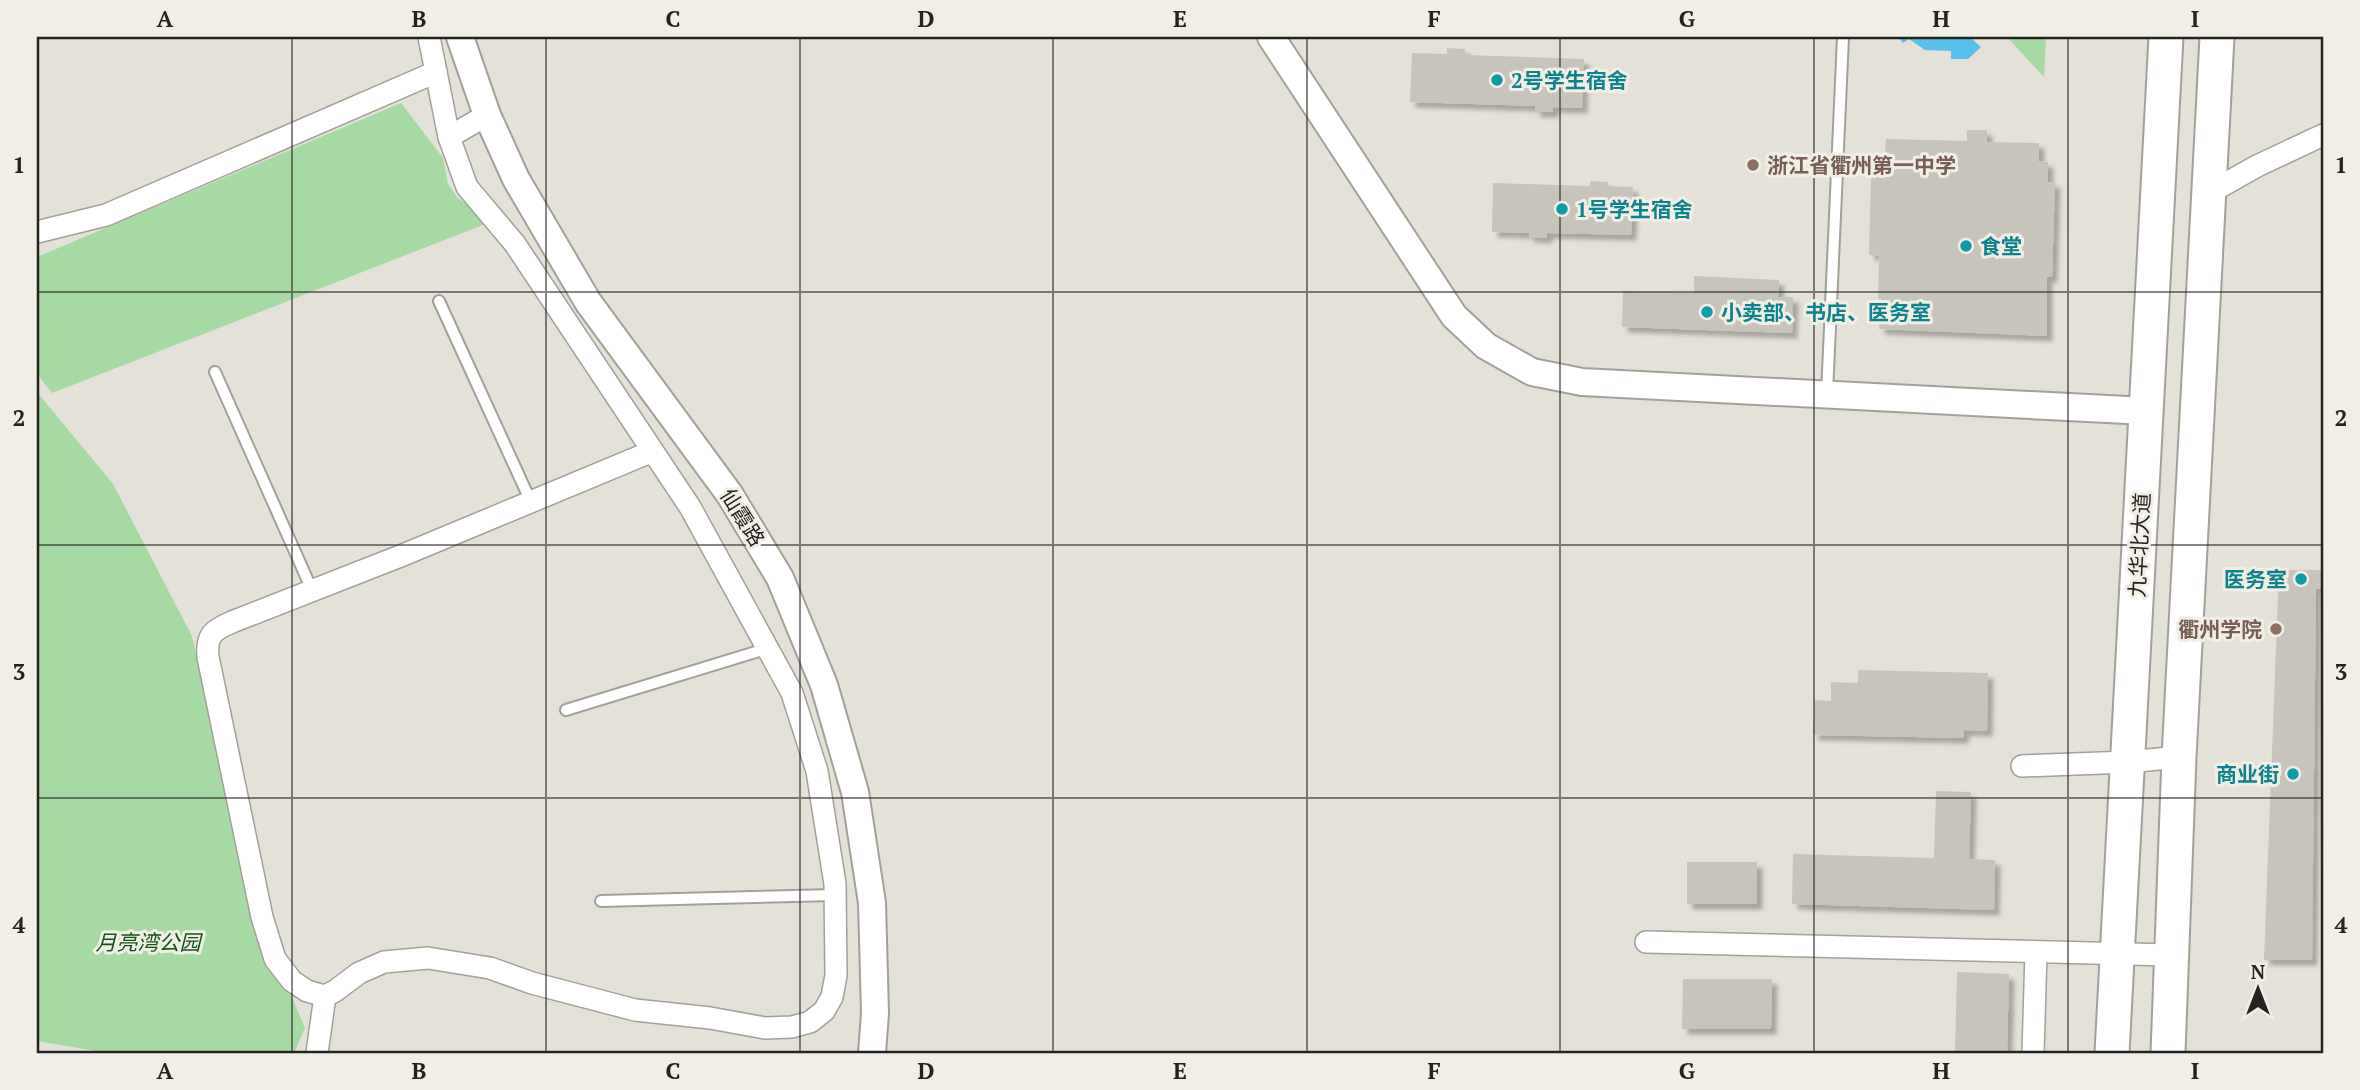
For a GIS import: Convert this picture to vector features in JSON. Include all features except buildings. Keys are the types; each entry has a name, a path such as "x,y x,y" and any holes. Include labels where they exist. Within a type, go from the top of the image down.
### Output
{"main road":[{"name":"九华北大道","path":"2112,1053 2166,37"},
{"path":"2168,1053 2179,757 2217,37"}],"street":[{"path":"429,37 449,137 467,187 515,244 653,451 690,507 792,693 817,771 835,895 835,975 832,997 824,1011 810,1022 792,1027 765,1028 710,1018 635,1010 532,983 490,968 428,958 384,962 359,973 326,996 307,991 292,981 275,959 259,903 207,644 211,635 219,627 653,451"},
{"name":"仙霞路","path":"460,37 487,115 516,179 588,302 730,495 780,578 824,685 855,792 872,903 875,1013 872,1053"},
{"path":"1271,37 1454,316 1486,346 1532,372 1582,382 2146,411"},
{"path":"37,232 106,215 436,72"},
{"path":"449,137 487,115"},
{"path":"2209,193 2257,166 2323,135"},
{"path":"2022,766 2179,757"},
{"path":"1646,942 2171,956"},
{"path":"2033,1053 2036,952"},
{"path":"317,1053 326,996"}],"lane":[{"path":"1828,394 1843,37"},
{"path":"439,301 531,502"},
{"path":"215,372 312,590"},
{"path":"566,710 769,648"},
{"path":"601,901 835,895"}],"green space":[{"path":"2007,37 2046,37 2044,77"},
{"path":"401,103 443,158 448,184 457,197 488,223 52,393 37,374 37,257"},
{"name":"月亮湾公园","path":"37,392 113,484 192,636 266,964 289,990 305,1028 294,1053 108,1053 37,1041"}],"water":[{"path":"1898,37 1970,37 1981,47 1968,59 1951,59 1951,51 1925,50 1909,39 1903,43"}],"place":[{"name":"2号学生宿舍","path":"1497,80"},
{"name":"浙江省衢州第一中学","path":"1753,165"},
{"name":"1号学生宿舍","path":"1562,209"},
{"name":"食堂","path":"1966,246"},
{"name":"小卖部、书店、医务室","path":"1707,312"},
{"name":"医务室","path":"2301,579"},
{"name":"衢州学院","path":"2276,629"},
{"name":"商业街","path":"2293,774"}]}
